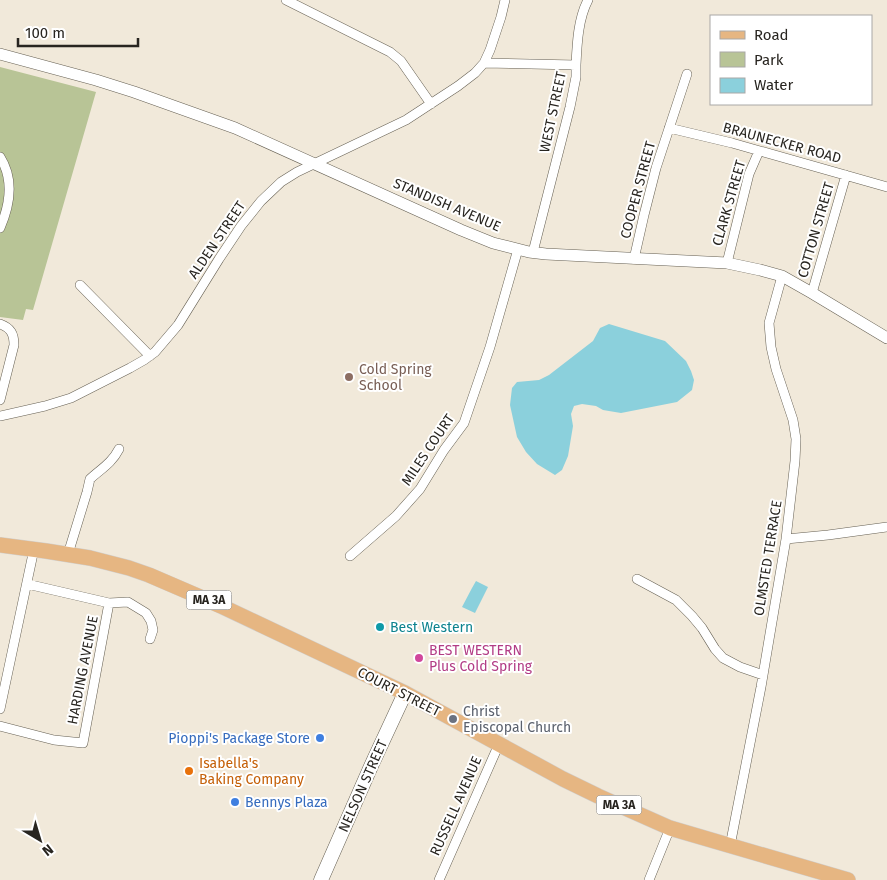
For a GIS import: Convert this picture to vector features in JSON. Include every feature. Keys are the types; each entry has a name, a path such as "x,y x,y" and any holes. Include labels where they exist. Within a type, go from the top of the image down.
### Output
{"main road":[{"name":"COURT STREET","path":"0,545 90,558 129,568 179,587 405,693 571,783 670,828 848,880"},
{"name":"NELSON STREET","path":"321,880 405,693"}],"street":[{"path":"286,0 390,52 401,62 431,104"},
{"name":"ALDEN STREET","path":"0,416 71,398 150,356 178,326 226,248 261,201 281,182 297,172 406,120 475,73 484,62 496,36 505,0"},
{"path":"576,65 578,38 584,8 588,0"},
{"name":"STANDISH AVENUE","path":"0,54 96,80 235,128 469,234 493,243 533,252 727,264 760,270 782,276 887,338"},
{"name":"WEST STREET","path":"484,62 576,65 576,78 570,106 533,252"},
{"name":"COOPER STREET","path":"634,259 649,196 687,74"},
{"name":"BRAUNECKER ROAD","path":"669,128 732,142 887,187"},
{"name":"CLARK STREET","path":"727,264 749,174 758,151"},
{"path":"0,157 4,163 10,187 7,207 0,228"},
{"name":"COTTON STREET","path":"812,293 846,175"},
{"name":"MILES COURT","path":"350,556 396,516 420,489 444,450 464,423 490,347 518,249"},
{"name":"OLMSTED TERRACE","path":"730,846 786,539 794,478 796,439 793,420 776,370 771,347 770,323 782,276"},
{"path":"80,285 150,356"},
{"path":"0,324 10,329 14,337 14,344 0,400"},
{"path":"68,554 90,479 116,456 119,449"},
{"path":"786,539 887,527"},
{"path":"0,710 34,549"},
{"path":"637,579 676,600 702,628 723,658 762,675"},
{"path":"27,584 109,603 128,602 146,613 151,621 153,630 150,639"},
{"name":"HARDING AVENUE","path":"0,726 54,740 83,743 109,603"},
{"name":"RUSSELL AVENUE","path":"439,880 499,744"},
{"path":"649,880 670,828"}],"green space":[{"path":"0,67 96,92 33,310 26,309 23,320 0,317"}],"water":[{"path":"609,324 665,341 686,361 694,380 692,390 677,402 621,413 603,410 596,406 582,404 574,406 571,414 573,426 568,456 562,470 555,475 537,464 526,452 517,437 510,405 512,388 517,382 539,380 549,375 593,341 600,328"},
{"path":"476,581 488,587 475,613 462,607"}],"place":[{"name":"Cold Spring School","path":"349,377"},
{"name":"Best Western","path":"380,627"},
{"name":"BEST WESTERN Plus Cold Spring","path":"419,658"},
{"name":"Christ Episcopal Church","path":"453,719"},
{"name":"Pioppi's Package Store","path":"320,738"},
{"name":"Isabella's Baking Company","path":"189,771"},
{"name":"Bennys Plaza","path":"235,802"}]}
